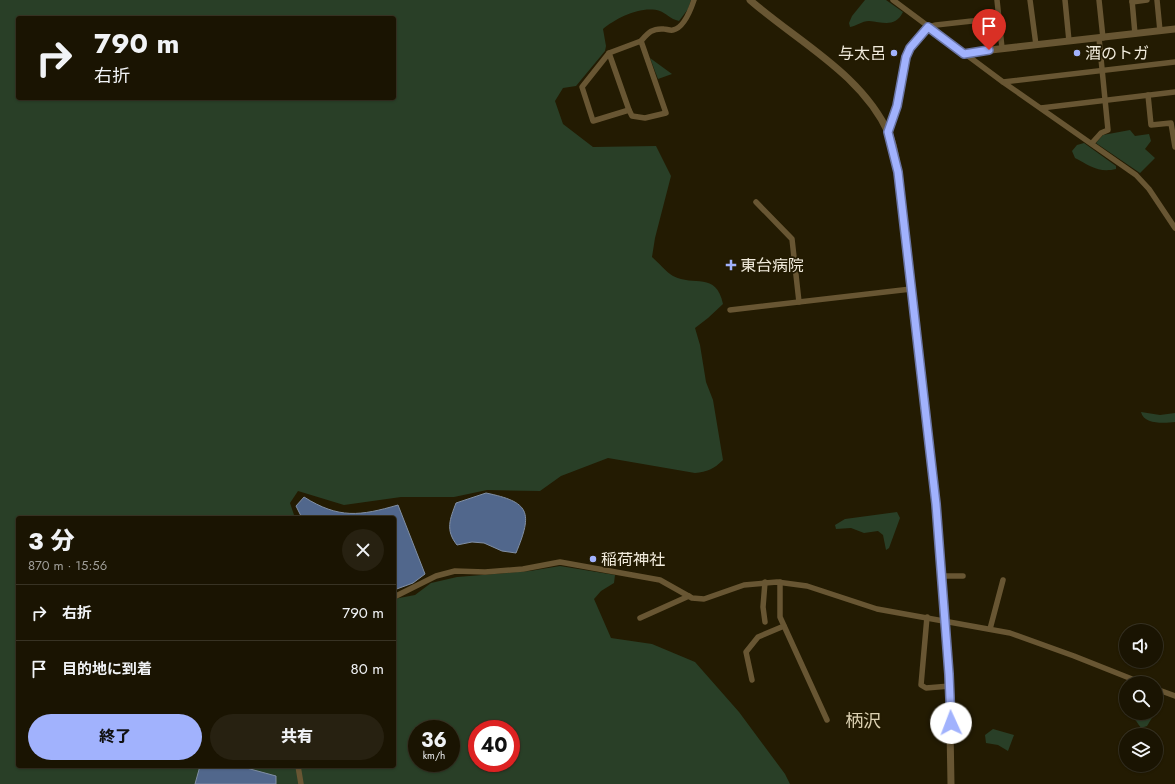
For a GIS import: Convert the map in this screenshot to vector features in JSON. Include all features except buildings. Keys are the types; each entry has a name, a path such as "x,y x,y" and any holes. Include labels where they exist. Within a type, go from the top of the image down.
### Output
{"street":[{"path":"629,110 593,121 582,86 609,53 641,41 650,30 657,28 673,30 678,27 683,23 694,0"},
{"path":"750,0 855,84 871,102 888,132 898,172 935,500 950,686 951,784"},
{"path":"893,0 901,0"},
{"path":"893,0 964,54 1136,175 1149,189 1175,226"},
{"path":"997,0 1002,48"},
{"path":"1030,0 1036,44"},
{"path":"1065,0 1069,41"},
{"path":"1092,143 1101,133 1108,130 1102,70 1099,0"},
{"path":"1135,34 1132,1 1147,0"},
{"path":"1157,0 1160,31"},
{"path":"888,132 897,106 906,57 910,48 928,27 999,18"},
{"path":"964,54 1002,48 1175,29"},
{"path":"609,53 632,116 645,118 666,113 641,41"},
{"path":"1003,82 1175,62"},
{"path":"1041,108 1175,92"},
{"path":"1148,95 1152,125 1173,123 1175,147"},
{"path":"756,202 785,229 792,239 799,302"},
{"path":"730,310 911,289"},
{"path":"396,596 436,576 455,571 485,572 523,569 560,562 660,580 692,598 704,599 744,585 765,582 780,582 807,586 877,609 990,629 1028,639 1124,676"},
{"path":"941,576 963,576"},
{"path":"990,629 1003,580"},
{"path":"765,582 763,607 765,622"},
{"path":"780,582 779,613 826,720"},
{"path":"640,618 689,596"},
{"path":"927,617 921,685 926,688 950,686"},
{"path":"752,680 746,652 758,638 784,626"},
{"path":"1163,692 1175,696"},
{"path":"298,768 301,784"}],"green space":[{"path":"0,0 691,0 688,9 679,21 660,11 645,10 637,11 622,17 608,25 603,29 606,46 605,51 576,86 563,88 555,101 563,124 593,147 656,146 671,176 655,238 652,257 673,276 681,279 703,282 715,287 720,294 723,304 695,328 700,345 706,382 713,400 723,460 710,470 695,473 608,458 561,476 540,491 487,490 454,497 401,497 344,505 298,491 290,503 294,516 16,516 16,768 396,768 396,599 415,595 431,583 457,577 530,571 560,566 615,575 614,583 601,591 594,599 611,638 652,644 695,662 739,712 785,774 790,784 0,784"},
{"path":"865,0 886,0 903,12 900,17 892,22 884,23 866,21 850,27 849,23 852,16"},
{"path":"650,58 672,74 658,79"},
{"path":"1130,130 1135,136 1149,134 1151,141 1145,149 1155,158 1140,173 1096,143 1103,135"},
{"path":"1084,143 1116,166 1116,169 1100,169 1090,166 1075,158 1072,151 1077,145"},
{"path":"1141,412 1160,415 1175,413 1175,422 1161,423 1150,421 1143,416"},
{"path":"897,512 900,518 889,548 886,550 883,535 878,531 864,533 851,528 836,529 835,525 845,519"},
{"path":"1135,720 1151,720 1147,726 1141,728"},
{"path":"993,729 1014,735 1008,751 998,745 986,743 985,735"}],"water":[{"path":"486,493 512,500 524,511 526,518 525,528 516,553 502,551 484,543 472,542 457,545 453,540 450,524 456,503"},
{"path":"304,497 328,509 350,513 361,513 398,505 425,574 413,583 396,589 396,516 301,516 296,506"},
{"path":"199,768 246,768 276,776 276,784 195,784"}],"place":[{"name":"与太呂","path":"894,53"},
{"name":"酒のトガ","path":"1077,53"},
{"name":"東台病院","path":"731,265"},
{"name":"稲荷神社","path":"593,559"}],"district":[{"name":"柄沢","path":"863,721"}],"route":[{"path":"951,723 949,674 935,500 898,172 895,154 888,132 897,106 906,57 910,48 928,27 964,54 989,50"}]}
